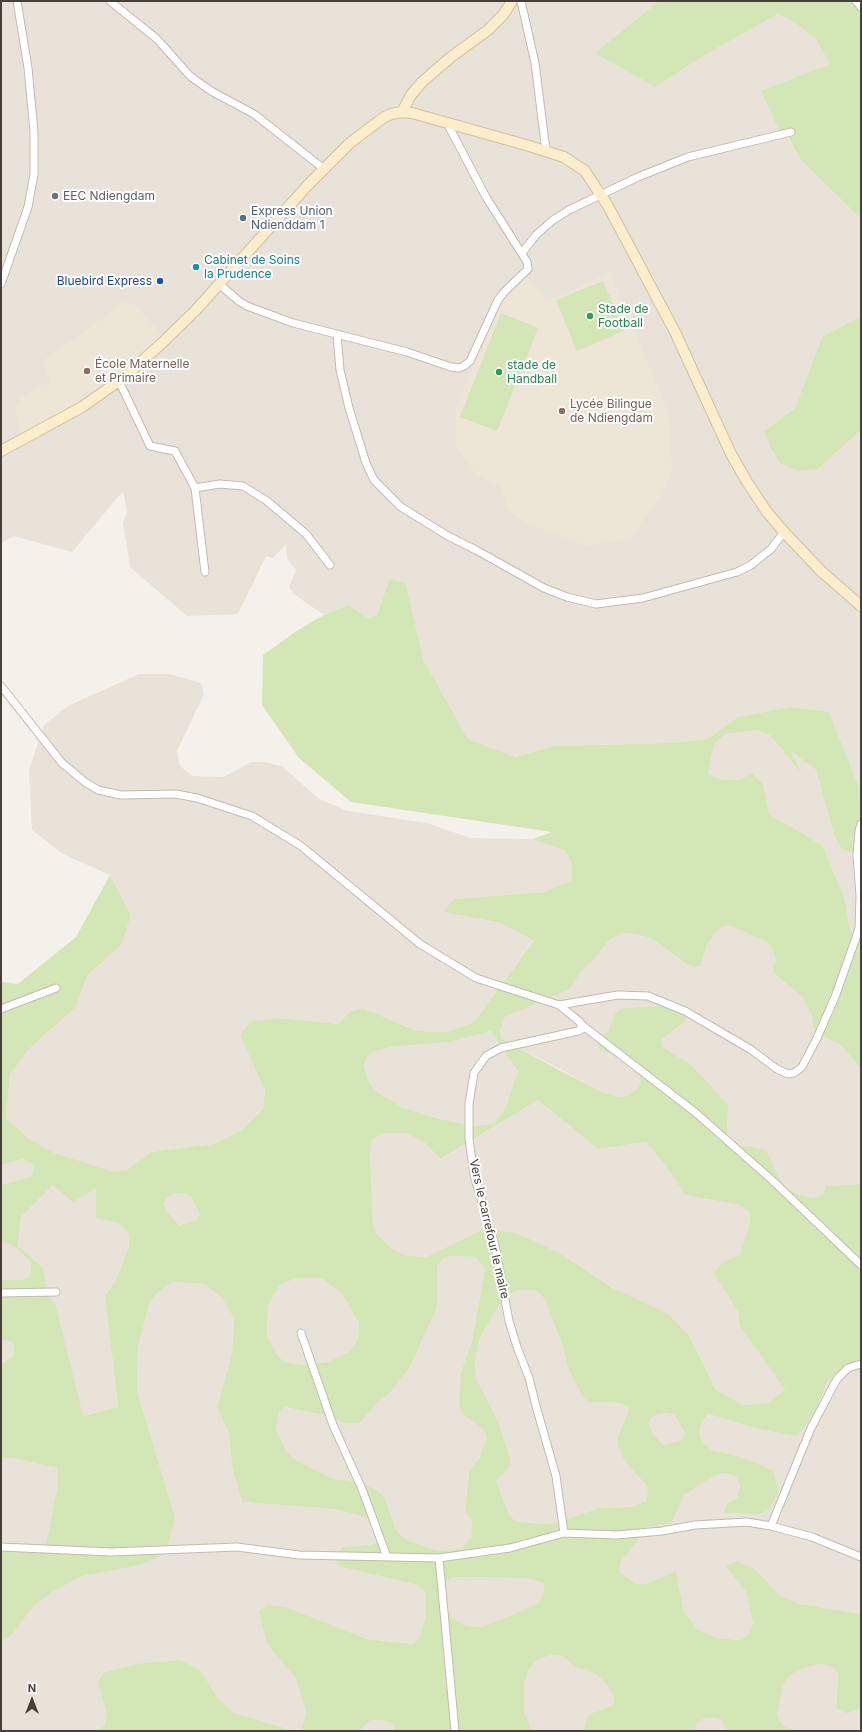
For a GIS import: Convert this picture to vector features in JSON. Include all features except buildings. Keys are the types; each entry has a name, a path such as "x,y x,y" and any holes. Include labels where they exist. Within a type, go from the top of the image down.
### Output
{"street":[{"path":"1,284 28,207 34,174 34,132 30,89 17,1"},
{"path":"110,1 157,39 190,76 211,91 254,114 324,169"},
{"path":"402,112 411,95 422,82 451,57 488,30 503,16 512,1"},
{"path":"521,1 535,63 546,151"},
{"path":"856,1 861,7"},
{"path":"1,451 50,426 82,407 119,381 161,344 219,284 254,243 324,169 369,127 391,114 402,112 421,115 564,156 577,164 591,177 675,332 731,454 758,498 784,532 820,571 861,606"},
{"path":"219,284 240,302 256,310 293,324 407,352 459,368 464,366 470,361 498,300 505,291 528,269 527,262 486,197 447,123"},
{"path":"522,253 536,235 553,220 569,210 638,177 688,157 791,132"},
{"path":"337,336 340,370 349,408 366,463 374,480 401,506 448,536 544,588 567,597 596,604 643,598 737,572 751,565 771,549 784,532"},
{"path":"119,381 150,446 175,451 195,488 205,572"},
{"path":"195,488 220,484 243,486 267,501 306,534 330,566"},
{"path":"1,686 62,763 84,782 98,790 121,795 176,794 197,798 252,816 301,846 420,944 476,978 559,1006 696,1113 773,1181 861,1265"},
{"path":"559,1006 618,995 648,996 685,1011 750,1049 777,1069 788,1074 794,1073 802,1067 817,1038 835,997 859,929 860,896 857,855 861,824"},
{"path":"1,1009 56,988"},
{"name":"Vers le carrefour le maire","path":"564,1533 556,1476 529,1378 513,1334 495,1245 474,1175 469,1138 469,1104 474,1073 486,1056 501,1048 578,1031 582,1029 582,1025"},
{"path":"1,1293 56,1292"},
{"path":"301,1332 333,1425 362,1489 387,1557"},
{"path":"771,1526 811,1428 837,1379 848,1368 861,1364"},
{"path":"1,1547 111,1552 237,1547 299,1555 439,1558 510,1548 564,1533 617,1535 662,1531 695,1525 746,1522 771,1526 812,1537 861,1557"},
{"path":"439,1558 455,1731"}],"shaded area":[{"path":"1,1 659,1 596,53 655,87 710,52 778,14 798,25 815,38 830,64 762,91 799,158 861,219 861,316 822,337 795,408 764,431 818,469 861,430 861,826 859,825 859,787 829,712 791,707 739,717 708,739 671,743 554,746 515,757 468,739 423,659 406,584 390,578 378,616 373,618 368,618 348,605 324,615 295,595 289,587 296,570 287,558 286,544 273,558 266,556 238,614 187,616 130,567 123,523 127,512 123,491 72,552 14,536 1,543"},
{"name":"Lycée Bilingue de Ndiengdam","path":"610,272 669,414 672,470 662,495 630,539 587,546 526,523 508,510 501,487 477,475 456,447 456,408 497,307 528,278 547,300 558,297"},
{"name":"École Maternelle et Primaire","path":"125,302 134,304 163,335 113,383 23,439 19,429 15,407 21,397 50,381 43,360 86,331 118,305"},
{"path":"139,674 169,674 201,683 204,694 177,751 180,766 192,776 224,777 251,762 267,762 283,767 319,799 348,811 427,823 470,838 533,839 549,844 566,851 572,865 572,880 545,892 453,899 445,912 497,922 534,939 474,1022 447,1032 418,1031 363,1008 349,1012 339,1024 280,1018 240,1035 265,1091 263,1107 242,1130 213,1144 151,1152 127,1170 113,1173 55,1153 29,1139 6,1118 10,1075 29,1049 76,1007 87,976 122,944 131,915 110,875 63,854 32,830 29,770 44,725 68,706"},
{"path":"757,730 771,736 801,774 791,750 816,770 833,832 841,848 857,855 861,860 861,943 850,931 845,899 822,845 769,814 763,784 752,773 739,780 723,780 708,774 714,744 725,733"},
{"path":"728,925 766,941 771,947 777,961 774,973 803,998 813,1015 813,1028 819,1034 841,1045 861,1069 861,1184 826,1186 823,1194 813,1198 798,1194 783,1187 726,1143 689,1063 662,1047 661,1040 686,1021 614,1016 608,1031 597,1043 630,1060 641,1071 639,1087 627,1096 620,1097 605,1093 502,1039 500,1032 505,1017 570,989 582,970 594,960 608,941 621,933 636,934 653,939 685,963 700,967 707,945 721,926"},
{"path":"491,1031 518,1070 506,1106 495,1123 476,1126 440,1119 403,1108 375,1091 367,1078 364,1064 367,1057 373,1052 390,1047 450,1042"},
{"path":"538,1100 598,1149 646,1142 666,1166 685,1195 740,1205 749,1212 750,1223 740,1254 720,1264 714,1274 739,1313 739,1325 785,1390 767,1403 743,1405 716,1390 690,1337 558,1252 517,1233 485,1228 426,1257 404,1255 394,1250 377,1234 373,1224 370,1149 373,1139 384,1133 406,1133 425,1143 442,1159"},
{"path":"22,1159 34,1166 30,1177 1,1185 1,1165"},
{"path":"53,1185 96,1187 96,1217 118,1223 129,1235 129,1246 117,1278 105,1296 118,1407 82,1416 56,1306 48,1296 43,1268 18,1246 21,1217"},
{"path":"182,1193 191,1196 200,1214 196,1221 179,1225 164,1206 167,1198 173,1194"},
{"path":"1,1241 16,1247 31,1263 28,1278 20,1280 1,1280"},
{"path":"451,1256 476,1257 485,1269 472,1341 461,1372 463,1414 484,1429 487,1437 479,1459 469,1471 465,1512 472,1522 471,1537 461,1549 439,1551 409,1541 397,1532 384,1496 358,1481 333,1479 297,1461 286,1450 276,1429 279,1412 285,1407 360,1423 377,1403 389,1394 410,1367 437,1307 437,1266 443,1259"},
{"path":"294,1279 323,1279 342,1294 359,1323 358,1339 349,1352 327,1362 303,1365 285,1362 279,1357 267,1337 268,1305 280,1285"},
{"path":"172,1282 206,1284 222,1298 234,1319 232,1353 217,1407 229,1433 232,1467 242,1502 334,1509 365,1517 375,1525 379,1535 375,1544 343,1547 337,1566 418,1585 425,1592 426,1615 420,1636 413,1644 367,1639 289,1608 267,1644 296,1679 306,1712 301,1731 295,1731 234,1713 217,1697 201,1671 98,1683 107,1715 104,1726 95,1731 1,1731 1,1642 12,1635 33,1607 52,1592 83,1576 141,1565 161,1556 175,1517 137,1391 138,1347 149,1305 155,1295"},
{"path":"518,1290 533,1290 541,1293 562,1344 568,1368 589,1402 621,1403 629,1408 618,1437 624,1460 646,1485 648,1493 646,1501 631,1507 599,1508 555,1523 539,1524 516,1521 510,1516 496,1481 509,1466 476,1379 475,1363 479,1340 503,1298"},
{"path":"6,1340 14,1346 14,1352 12,1357 1,1364 1,1341"},
{"path":"861,1370 861,1614 800,1604 779,1595 757,1571 727,1566 746,1592 753,1624 749,1634 740,1640 717,1638 696,1629 684,1612 676,1571 646,1584 636,1584 619,1572 620,1561 648,1527 671,1524 684,1495 714,1476 725,1473 736,1477 740,1488 737,1498 727,1503 725,1513 759,1514 744,1458 712,1450 703,1443 699,1433 702,1422 710,1414 752,1427 814,1414 827,1383 834,1375"},
{"path":"667,1413 676,1415 685,1433 681,1440 663,1445 652,1432 649,1425 651,1418 658,1414"},
{"path":"1,1458 13,1458 57,1468 58,1484 45,1549 1,1548"},
{"path":"453,1577 526,1578 544,1583 543,1595 537,1604 483,1627 466,1626 452,1618 443,1599 444,1583"},
{"path":"551,1655 563,1656 576,1668 588,1670 597,1675 607,1685 613,1695 614,1701 612,1706 589,1714 583,1731 532,1731 528,1725 524,1712 524,1683 528,1671 535,1661"},
{"path":"820,1664 831,1665 838,1674 836,1708 857,1710 861,1707 861,1731 799,1731 782,1726 777,1716 783,1686 789,1676 799,1670"},
{"path":"712,1718 721,1720 727,1731 695,1731 697,1723 703,1719"},
{"path":"372,1720 389,1721 393,1725 394,1731 360,1731"}],"green space":[{"path":"659,1 861,1 861,219 799,158 788,136 778,128 761,91 830,64 815,38 798,25 778,14 710,52 655,87 595,53"},
{"name":"Stade de Football","path":"603,281 624,331 577,351 556,300"},
{"name":"stade de Handball","path":"501,313 538,328 497,431 460,417"},
{"path":"861,316 861,430 818,469 799,471 781,464 771,448 764,431 795,408 822,337"},
{"path":"390,578 406,584 423,659 468,739 515,757 554,746 671,743 708,739 738,717 791,707 829,712 859,787 861,860 857,855 841,848 833,832 816,770 791,751 802,775 771,736 757,730 725,734 714,744 708,774 723,780 739,780 752,773 763,784 769,814 822,845 845,899 850,931 861,943 861,1069 841,1045 819,1034 813,1028 812,1015 803,998 774,973 773,965 777,961 771,947 766,941 728,925 721,927 707,945 700,967 685,963 653,939 636,934 621,933 608,941 594,960 582,970 570,989 505,1017 500,1032 502,1039 559,1070 605,1093 620,1097 627,1096 639,1087 641,1071 630,1060 600,1050 597,1043 608,1031 614,1016 619,1010 626,1008 672,1006 685,1013 686,1021 661,1040 662,1047 689,1063 728,1105 726,1143 766,1150 783,1187 798,1194 813,1198 823,1194 826,1186 861,1184 861,1370 834,1375 827,1383 814,1414 797,1436 752,1427 709,1414 702,1422 699,1433 703,1443 712,1450 744,1458 773,1471 779,1491 769,1510 759,1514 724,1513 727,1503 737,1498 740,1487 736,1477 725,1473 714,1476 684,1495 671,1524 648,1527 621,1561 619,1572 636,1584 646,1584 676,1571 684,1612 696,1629 717,1638 740,1640 749,1634 753,1624 746,1592 726,1566 737,1561 757,1571 779,1595 800,1604 861,1614 861,1707 857,1710 846,1713 836,1708 838,1674 831,1666 820,1664 799,1670 789,1676 783,1686 777,1716 783,1726 799,1731 727,1731 721,1720 712,1718 703,1719 697,1723 695,1731 583,1731 589,1714 612,1706 614,1701 613,1695 607,1685 597,1675 588,1670 576,1668 563,1656 551,1655 535,1661 528,1671 524,1683 524,1712 532,1731 394,1731 393,1725 389,1721 372,1720 360,1731 301,1731 306,1712 296,1679 267,1644 259,1611 268,1605 289,1608 367,1639 413,1644 420,1636 426,1615 425,1593 418,1585 337,1566 336,1556 343,1547 375,1544 379,1535 375,1525 365,1517 334,1509 242,1502 232,1467 229,1433 217,1407 232,1353 234,1319 222,1298 205,1284 172,1282 155,1295 149,1305 138,1347 137,1391 175,1517 167,1548 161,1556 141,1565 83,1576 52,1592 33,1607 12,1635 1,1642 1,1548 45,1549 58,1484 57,1468 13,1458 1,1458 1,1364 12,1357 14,1346 6,1340 1,1341 1,1280 20,1280 28,1278 31,1263 16,1247 1,1241 1,1185 30,1177 34,1166 22,1159 1,1165 1,982 18,984 76,937 110,875 131,915 122,944 87,976 76,1007 29,1049 10,1075 6,1118 29,1139 55,1153 113,1172 127,1170 151,1152 213,1144 242,1130 263,1108 265,1091 240,1035 250,1022 280,1018 339,1024 349,1012 363,1008 417,1031 447,1032 474,1022 534,940 497,922 444,912 453,899 545,892 572,880 572,865 566,851 533,839 552,832 351,802 299,758 262,705 263,655 298,630 324,615 348,605 368,618 377,616","holes":["491,1031 518,1071 506,1106 495,1123 476,1126 440,1119 403,1108 375,1091 367,1078 364,1064 367,1057 373,1052 390,1047 450,1042","538,1100 598,1149 646,1142 666,1166 685,1195 740,1205 749,1212 750,1223 740,1254 720,1264 714,1274 739,1313 739,1325 785,1390 767,1403 743,1405 716,1390 690,1337 668,1314 613,1288 558,1252 517,1233 485,1228 426,1257 404,1255 394,1250 377,1234 373,1224 370,1149 373,1139 384,1133 406,1133 425,1143 441,1159","53,1185 73,1202 96,1188 96,1218 118,1223 129,1235 129,1246 117,1278 105,1296 118,1407 83,1416 56,1306 48,1295 43,1268 18,1246 21,1217","182,1193 191,1196 200,1214 196,1221 179,1225 168,1213 164,1205 167,1198 173,1194","451,1256 476,1257 485,1269 472,1341 461,1372 459,1404 463,1414 483,1429 487,1437 479,1459 469,1471 465,1512 472,1522 471,1537 461,1549 439,1551 409,1541 397,1532 384,1496 378,1491 358,1481 333,1479 297,1461 286,1450 276,1429 279,1412 285,1407 328,1416 344,1423 360,1423 377,1403 389,1394 410,1367 437,1307 437,1266 443,1259","294,1279 323,1279 342,1294 359,1323 358,1339 349,1352 327,1362 303,1365 285,1362 279,1357 267,1337 268,1305 280,1285","518,1290 533,1290 540,1293 545,1300 562,1344 568,1368 583,1397 589,1402 621,1403 629,1408 618,1437 618,1445 624,1460 646,1485 648,1493 646,1501 631,1507 599,1508 555,1523 539,1524 516,1521 510,1516 496,1481 510,1466 510,1459 498,1422 476,1379 475,1363 479,1340 503,1298","667,1413 675,1415 685,1433 681,1440 663,1445 652,1432 649,1425 651,1418 658,1414","453,1577 526,1578 544,1583 543,1595 537,1604 483,1627 466,1626 452,1618 443,1599 444,1583"]},
{"path":"180,1660 201,1671 217,1697 234,1713 295,1731 95,1731 104,1726 107,1715 98,1683 103,1673 137,1664"}],"place":[{"name":"EEC Ndiengdam","path":"55,196"},
{"name":"Express Union Ndienddam 1","path":"243,218"},
{"name":"Cabinet de Soins la Prudence","path":"196,267"},
{"name":"Bluebird Express","path":"160,281"},
{"name":"Stade de Football","path":"590,316"},
{"name":"École Maternelle et Primaire","path":"87,371"},
{"name":"stade de Handball","path":"499,372"},
{"name":"Lycée Bilingue de Ndiengdam","path":"562,411"}]}
